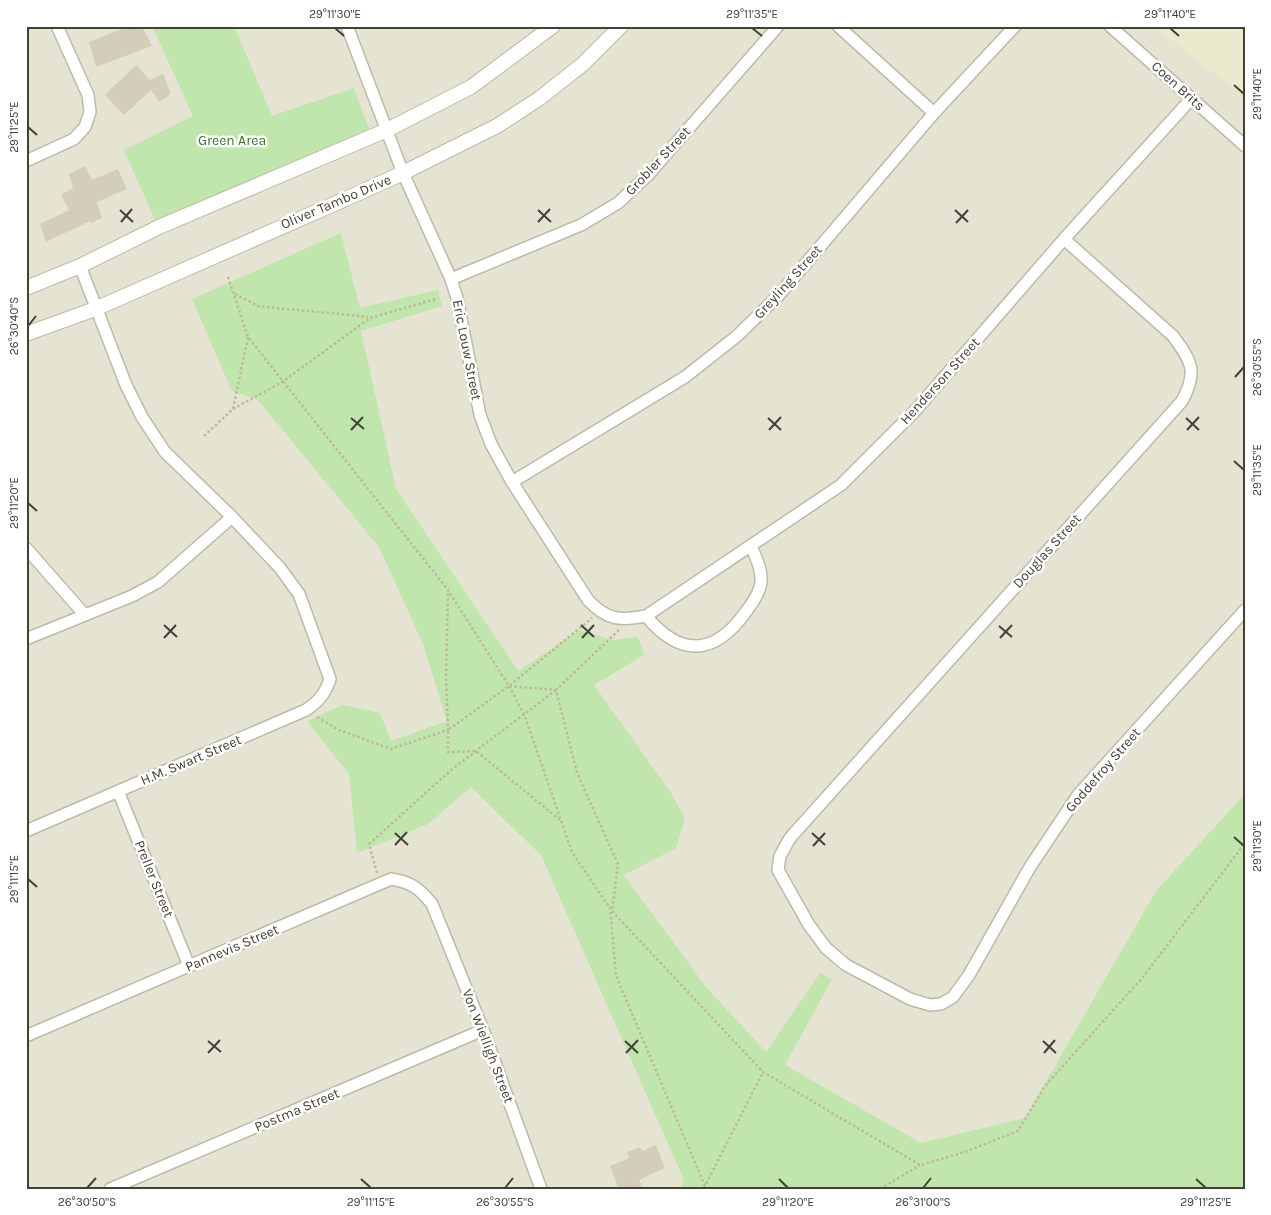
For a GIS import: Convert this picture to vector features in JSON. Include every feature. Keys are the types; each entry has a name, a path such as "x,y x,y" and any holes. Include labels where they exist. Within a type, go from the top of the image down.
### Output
{"street":[{"path":"26,161 74,139 85,127 90,112 88,95 57,26"},
{"name":"Eric Louw Street","path":"347,26 403,173 451,279 457,298 480,415 491,444 512,482 588,600 599,612"},
{"path":"26,288 80,266 159,227 387,130 471,87 553,26"},
{"name":"Oliver Tambo Drive","path":"26,334 95,309 403,173 497,126 540,98 583,64 621,26"},
{"name":"Grobler Street","path":"451,279 581,225 618,204 648,175 778,26"},
{"path":"838,26 934,113"},
{"name":"Greyling Street","path":"512,482 685,377 737,336 778,296 934,113 1015,26"},
{"name":"Coen Brits","path":"1110,26 1245,146"},
{"name":"Henderson Street","path":"646,616 842,485 914,412 1064,239 1192,98"},
{"name":"Douglas Street","path":"953,997 941,1004 930,1004 910,999 846,966 826,948 809,925 778,870 780,856 790,838 1175,408 1191,385 1193,368 1185,352 1173,336 1064,239"},
{"name":"H.M. Swart Street","path":"26,831 306,710 318,702 326,692 330,680 299,594 280,568 232,517 165,452 152,431 126,384 95,309 80,266"},
{"path":"26,639 132,596 158,582 232,517"},
{"path":"599,612 616,619 646,616 657,629 685,645 708,646 721,638 741,619 755,600 761,584 758,562 751,546"},
{"path":"26,548 84,614"},
{"name":"Goddefroy Street","path":"953,997 968,975 1035,860 1078,795 1245,610"},
{"name":"Preller Street","path":"118,791 189,966"},
{"name":"Pannevis Street","path":"26,1036 391,879 408,882 420,889 432,904"},
{"name":"Von Wielligh Street","path":"432,904 483,1030 541,1189"},
{"name":"Postma Street","path":"110,1189 483,1030"}],"path":[{"path":"228,277 248,337 448,590 509,686 524,714 572,852 612,911"},
{"path":"234,293 258,306 370,318"},
{"path":"204,436 234,409 282,382 370,318 436,299"},
{"path":"234,409 248,337"},
{"path":"448,590 446,676 448,752 476,751 560,820"},
{"path":"306,710 339,730 391,749 448,730 509,686 599,612"},
{"path":"379,884 369,844 451,770 556,690 509,686"},
{"path":"610,907 616,976 705,1188"},
{"path":"705,1188 763,1072"},
{"path":"880,1189 920,1165"}],"shaded area":[{"path":"26,26 1245,26 1245,1189 26,1189"},
{"path":"1153,26 1245,26 1245,97"}],"green space":[{"name":"Green Area","path":"152,26 234,26 272,116 354,88 370,132 156,222 124,150 193,116"},
{"path":"341,233 360,308 438,290 442,306 361,331 396,489 518,671 580,630 612,640 638,637 644,655 594,685 671,793 685,818 676,848 624,875 706,987 766,1052 820,973 832,979 785,1065 921,1143 1025,1118 1156,891 1245,794 1245,1189 680,1189 684,1180 541,855 471,787 428,824 357,853 349,774 307,721 343,705 380,713 391,741 447,721 423,644 379,547 258,400 232,391 192,299"}],"building":[{"path":"129,26 142,26 152,46 96,67 89,42"},
{"path":"136,65 150,80 163,74 171,94 159,102 151,90 124,115 105,95"},
{"path":"85,166 92,180 118,169 127,189 97,202 102,218 91,223 90,221 46,242 40,224 69,210 61,195 73,188 69,174"},
{"path":"656,1145 665,1168 639,1180 643,1189 619,1189 610,1166 629,1158 627,1152 640,1147 642,1151"}]}
